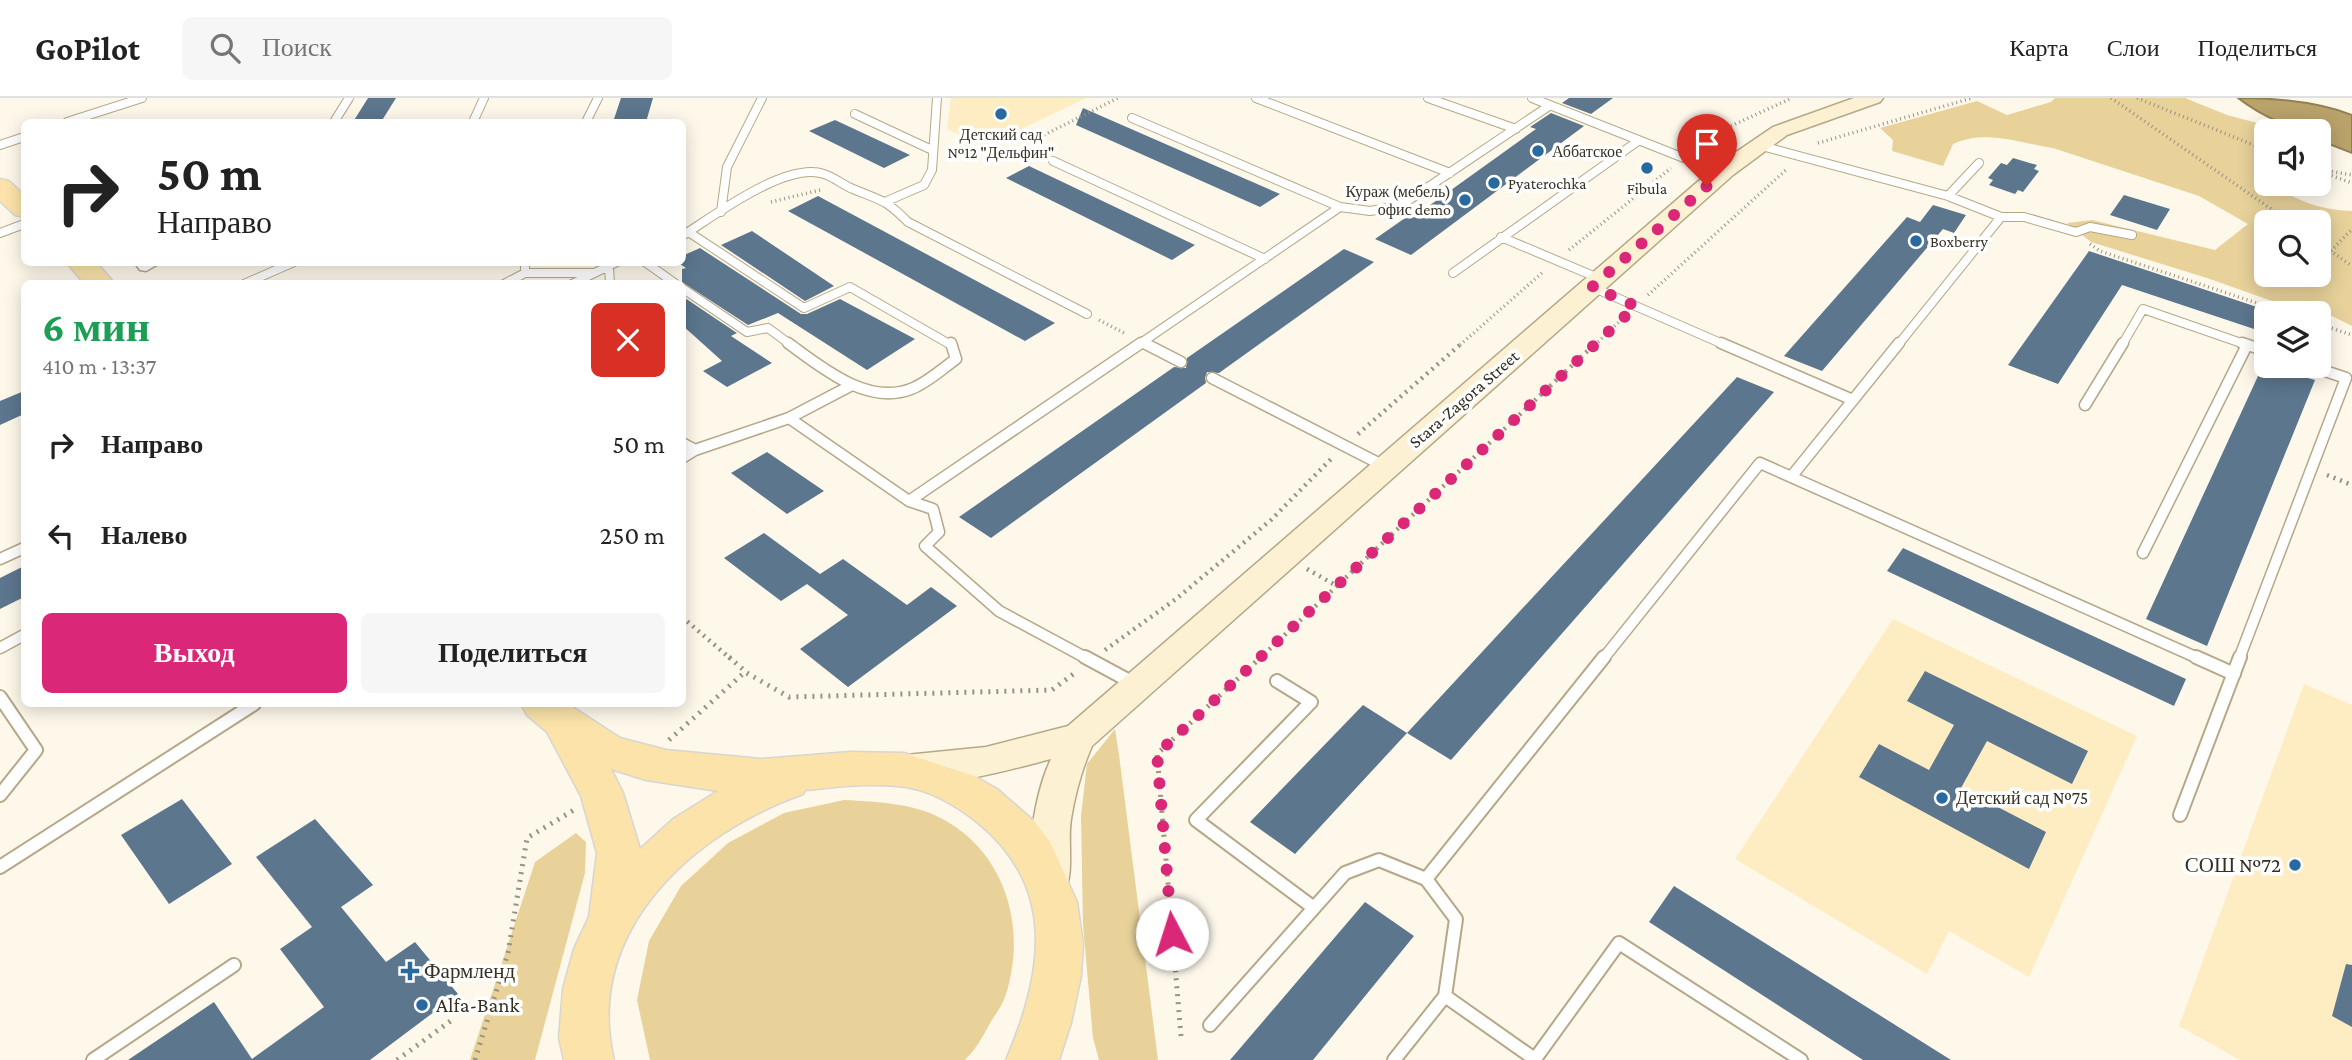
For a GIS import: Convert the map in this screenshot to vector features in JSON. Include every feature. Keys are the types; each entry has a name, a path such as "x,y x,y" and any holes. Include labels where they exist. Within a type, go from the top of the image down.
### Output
{"main road":[{"name":"Stara-Zagora Street","path":"1079,737 1725,170 1780,131 1860,99"},
{"path":"0,187 21,206"},
{"path":"84,266 97,280"},
{"path":"552,714 615,754 646,762 760,776 822,771 905,770 986,762 1079,737"},
{"path":"552,714 602,793 619,853 612,919"},
{"path":"1048,1046 1058,973 1059,929 1050,883 1052,820 1066,765 1079,737"},
{"path":"905,770 958,786 987,803 1015,829 1050,883"},
{"path":"589,1060 584,1038 587,989 597,949 612,919 657,858 705,818 755,792 822,771"}],"lane":[{"path":"76,119 142,98"},
{"path":"336,119 349,98"},
{"path":"474,119 484,98"},
{"path":"587,119 597,98"},
{"path":"720,212 727,167 762,98"},
{"path":"887,201 923,185 932,170 937,98"},
{"path":"1256,98 1450,173"},
{"path":"1429,98 1516,129"},
{"path":"1532,98 1684,158 1725,170"},
{"path":"1132,118 1340,207 1370,211 1399,206 1549,106"},
{"path":"855,114 932,150"},
{"path":"0,145 21,138"},
{"path":"1452,273 1639,141"},
{"path":"1758,145 1948,196 2001,217 2024,216 2076,232 2090,227 2132,234"},
{"path":"1053,161 1265,259"},
{"path":"1948,196 1979,163"},
{"path":"686,291 747,332 768,328 852,385 879,395 909,391 956,359 951,343 850,288 804,308 686,234 759,187 792,175 822,173 887,201 908,222 1087,314"},
{"path":"909,500 1340,207"},
{"path":"1791,477 2001,217"},
{"path":"0,233 21,225"},
{"path":"1501,237 1556,261 1636,306 1853,400"},
{"path":"253,280 285,266"},
{"path":"525,266 525,273"},
{"path":"580,280 609,266"},
{"path":"651,266 670,280"},
{"path":"512,280 525,273 593,273"},
{"path":"2085,405 2143,309 2254,347"},
{"path":"1142,342 1181,362"},
{"path":"2143,553 2247,345"},
{"path":"2180,815 2346,378 2331,373"},
{"path":"1212,379 1386,467"},
{"path":"686,456 695,450 789,418 852,385"},
{"path":"789,418 909,500 933,509 939,533 925,546 999,611 1138,685"},
{"path":"686,445 695,450"},
{"path":"1426,879 1760,463 2234,674"},
{"path":"0,559 21,549"},
{"path":"0,648 21,637"},
{"path":"1277,681 1311,702 1196,820 1314,908"},
{"path":"0,697 36,750 0,795"},
{"path":"0,867 249,707"},
{"path":"1210,1025 1345,873 1379,860 1426,879 1456,919 1445,996 1394,1060"},
{"path":"1445,996 1536,1060 1619,943 1801,1060"},
{"path":"93,1060 234,965"}],"path":[{"path":"1036,139 1118,98"},
{"path":"686,620 745,671 789,697 1052,690 1176,599 1271,520 1344,446 1556,261 1711,136 1792,98"},
{"path":"1181,1037 1157,754 1636,306 1814,145 1972,98"},
{"path":"2111,98 2273,210"},
{"path":"2137,98 2254,145"},
{"path":"1747,117 1780,131"},
{"path":"2331,172 2352,175"},
{"path":"2331,175 2352,183"},
{"path":"720,212 804,195 840,183"},
{"path":"2352,229 2331,251 2352,266"},
{"path":"2076,232 2100,251 2254,302"},
{"path":"1087,314 1142,342"},
{"path":"2331,328 2352,335"},
{"path":"2311,469 2352,485"},
{"path":"646,762 745,671"},
{"path":"475,1060 508,953 527,838 574,810"},
{"path":"397,1060 452,1020"}],"shaded area":[{"name":"Детский сад №12 \"Дельфин\"","path":"951,98 1086,98 984,147 947,129"},
{"path":"2055,98 2185,98 2227,115 2254,122 2254,196 2293,196 2323,207 2352,211 2352,326 2331,316 2331,301 2272,301 2091,242 2067,223 2092,220 2215,250 2248,224 2199,196 2053,148 2003,138 1978,138 1953,144 1943,166 1892,151 1893,140 1880,128 1977,101 2007,115 2051,102"},
{"path":"2238,98 2296,101 2352,115 2352,153 2331,145 2331,119 2273,119"},
{"name":"Детский сад №75","path":"1893,619 2137,736 2029,977 1949,931 1927,974 1735,859"},
{"name":"СОШ №72","path":"2304,684 2352,705 2352,1060 2240,1060 2179,1026"},
{"path":"1115,729 1158,1060 1099,1060 1093,1038 1083,925 1081,816 1087,764"},
{"path":"844,800 911,807 936,816 969,837 998,876 1012,923 1014,947 1011,972 1004,1000 976,1048 965,1060 650,1060 637,1000 649,941 681,886 728,843 784,813"},
{"path":"576,833 586,842 585,873 535,1060 470,1060 535,862"}],"building":[{"path":"368,98 396,98 383,119 355,119"},
{"path":"621,98 653,98 647,119 614,119"},
{"path":"1569,98 1613,98 1591,114 1562,103"},
{"path":"1083,108 1280,194 1260,207 1076,125"},
{"path":"1551,113 1584,126 1411,255 1375,239 1408,216 1412,218 1536,129 1530,127"},
{"path":"835,120 910,155 884,168 809,131"},
{"path":"2013,158 2037,165 2034,169 2039,171 2023,192 2018,190 2015,194 1989,185 1993,180 1988,178 2001,163 2007,165"},
{"path":"1029,166 1195,245 1172,260 1006,178"},
{"path":"2124,195 2170,209 2157,230 2110,215"},
{"path":"818,196 1055,323 1025,341 788,211"},
{"path":"1933,205 1966,215 1954,233 1943,229 1822,371 1784,356 1907,217 1920,222"},
{"path":"752,231 834,286 805,301 721,245"},
{"path":"700,248 801,314 807,314 840,299 915,339 867,370 778,313 748,325 686,285 686,280 682,280 682,269 686,268 683,266 686,266 686,254"},
{"path":"1344,249 1374,262 1219,373 1207,372 1206,383 991,538 959,517 1174,367 1186,368 1187,358"},
{"path":"2089,251 2254,306 2254,329 2122,285 2058,384 2008,365"},
{"path":"686,299 737,333 731,336 772,363 727,387 703,371 722,361 686,329"},
{"path":"1737,377 1774,392 1451,760 1407,733"},
{"path":"2257,378 2315,380 2207,646 2146,619"},
{"path":"21,392 21,415 0,425 0,401"},
{"path":"767,452 824,491 787,514 731,473"},
{"path":"764,533 820,574 843,559 907,605 931,587 957,606 848,687 800,649 848,615 807,584 781,601 724,558"},
{"path":"1903,548 2186,679 2174,706 1887,571"},
{"path":"21,568 21,598 0,609 0,578"},
{"path":"1925,671 2088,751 2072,784 1987,741 1961,788 2046,832 2029,869 1859,777 1879,744 1929,770 1954,725 1907,701"},
{"path":"1363,705 1407,733 1295,854 1250,822"},
{"path":"182,799 232,864 169,904 121,835"},
{"path":"315,819 373,885 341,907 386,962 415,942 458,994 370,1060 128,1060 214,1002 252,1059 324,1007 280,949 312,927 256,857"},
{"path":"1674,886 1951,1060 1863,1060 1649,922"},
{"path":"1365,902 1414,936 1313,1060 1230,1060"},
{"path":"2346,964 2352,965 2352,1027 2332,1016"}],"place":[{"name":"Детский сад №12 \"Дельфин\"","path":"1001,114"},
{"name":"Аббатское","path":"1538,151"},
{"name":"Fibula","path":"1647,168"},
{"name":"Pyaterochka","path":"1494,183"},
{"name":"Кураж (мебель) офис demo","path":"1465,200"},
{"name":"Boxberry","path":"1916,241"},
{"name":"Детский сад №75","path":"1942,798"},
{"name":"СОШ №72","path":"2295,865"},
{"name":"Фармленд","path":"410,971"},
{"name":"Alfa-Bank","path":"422,1005"}],"route":[{"path":"1172,934 1157,754 1636,306 1592,287 1707,186"}]}
